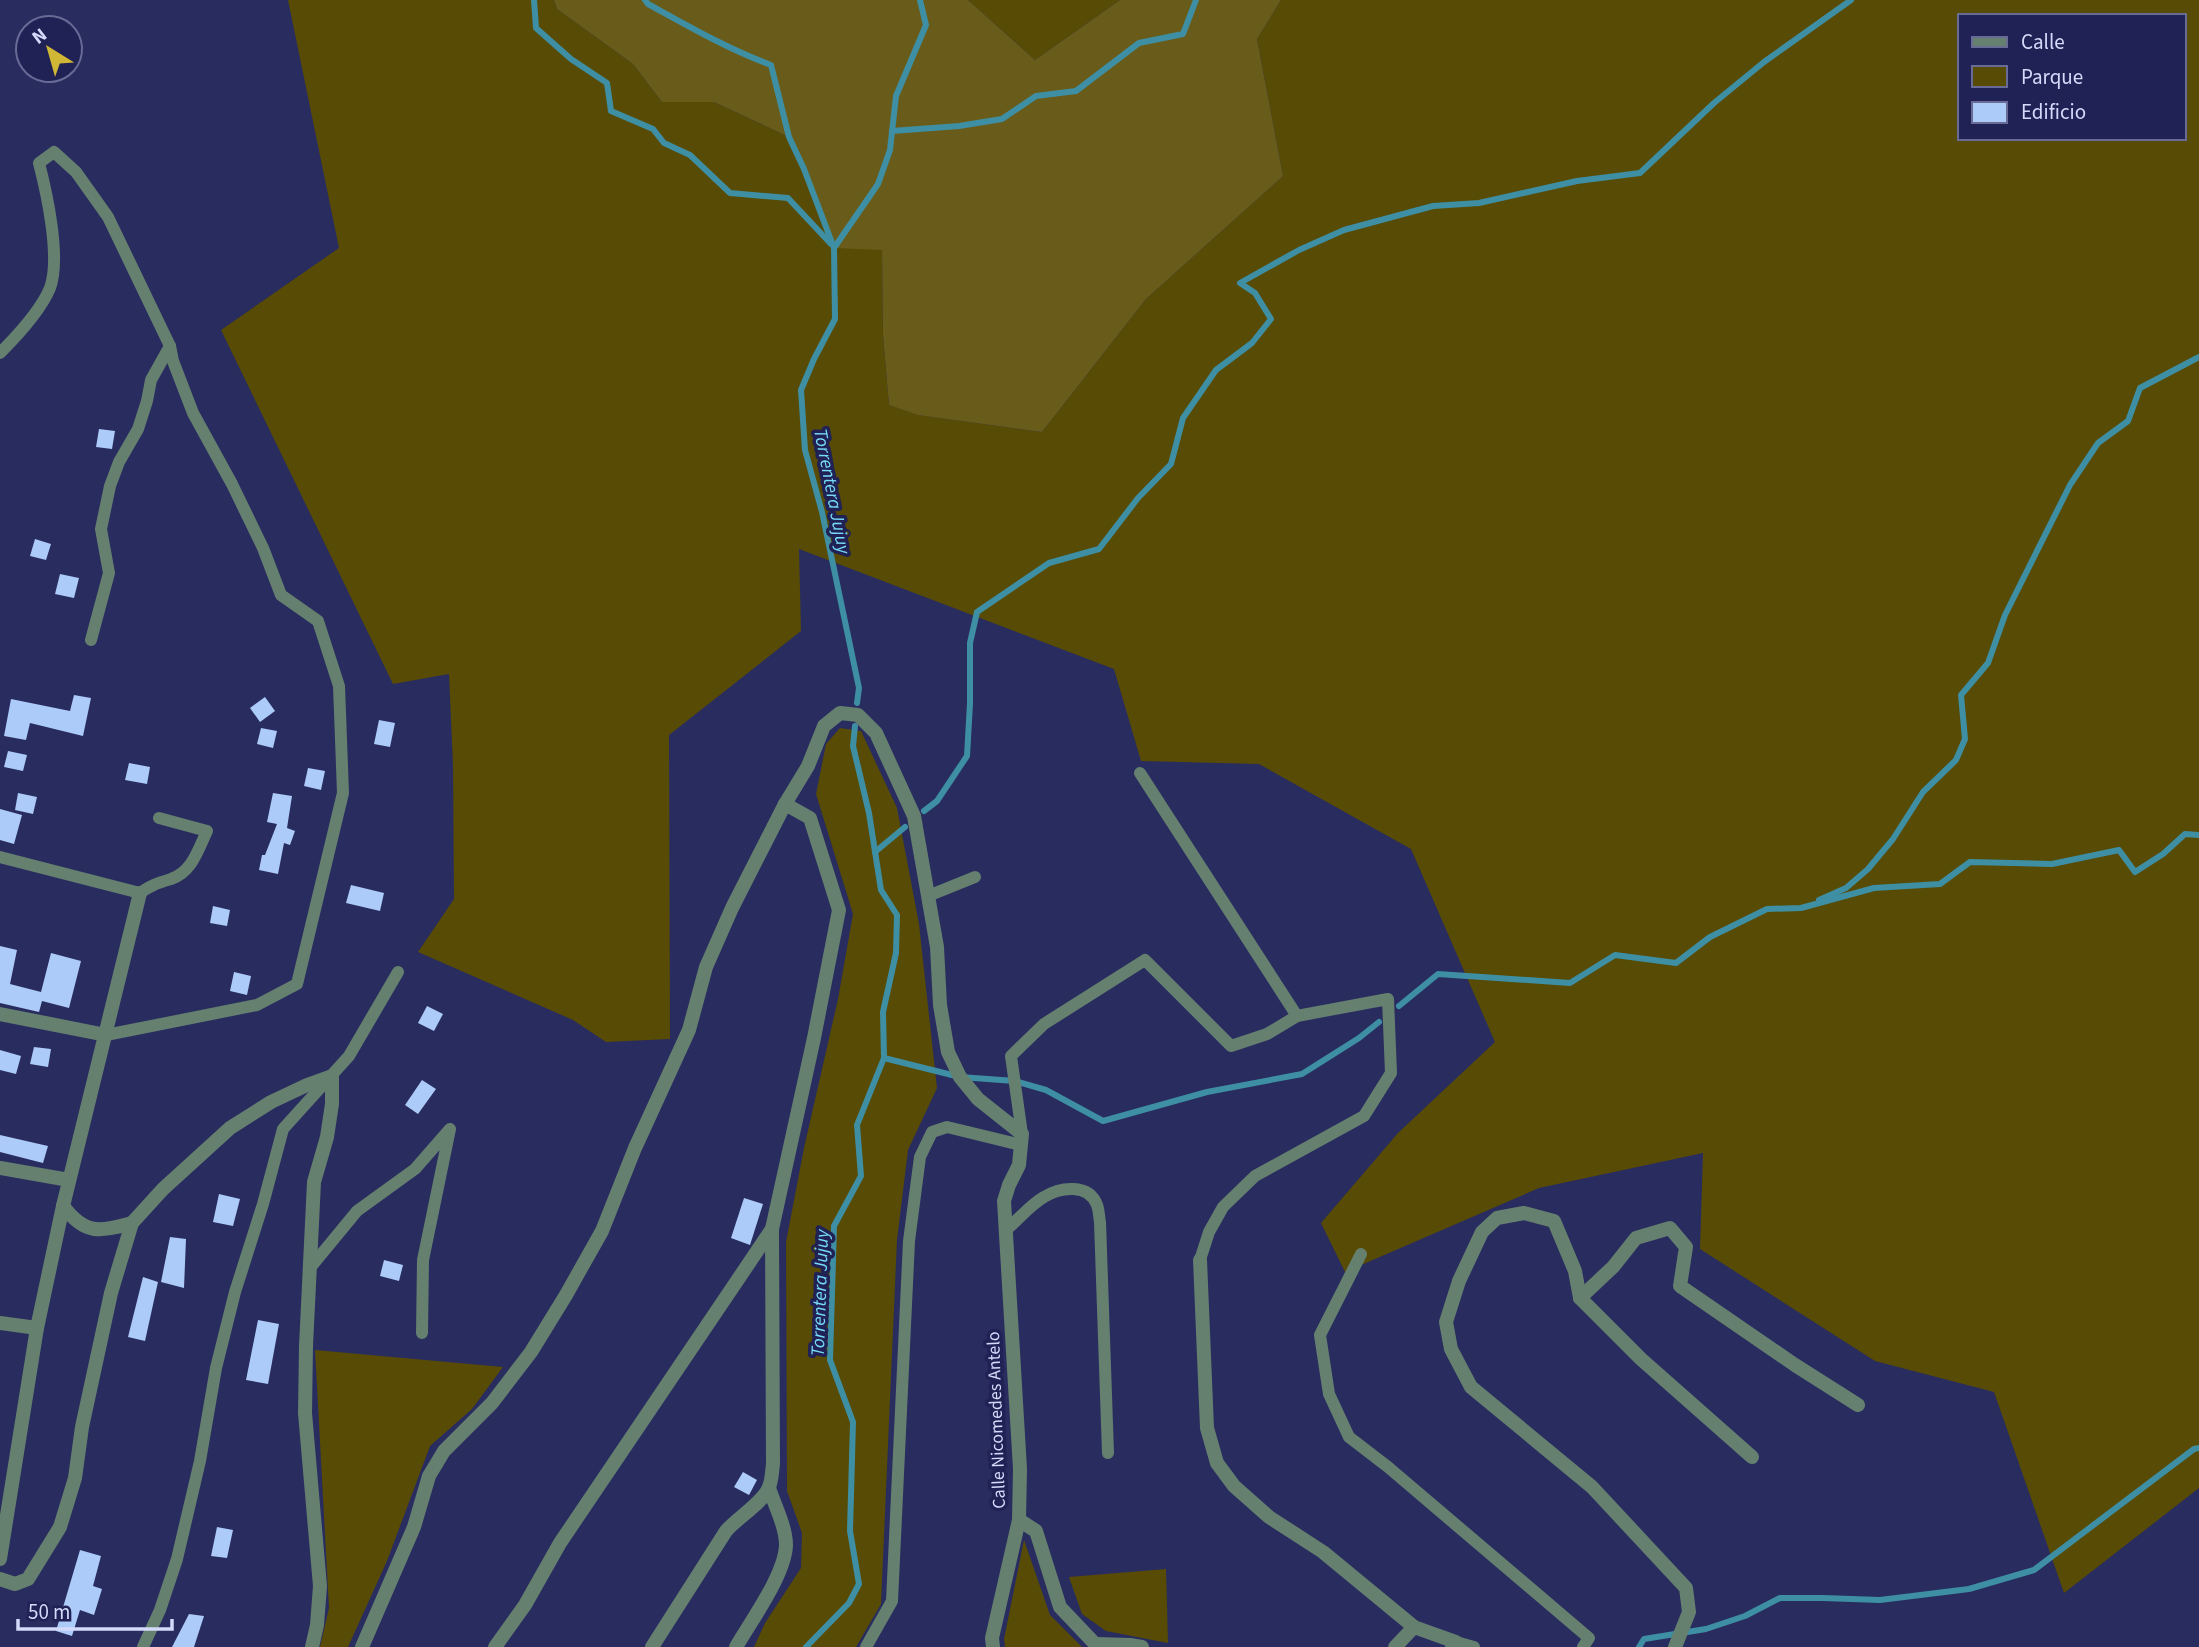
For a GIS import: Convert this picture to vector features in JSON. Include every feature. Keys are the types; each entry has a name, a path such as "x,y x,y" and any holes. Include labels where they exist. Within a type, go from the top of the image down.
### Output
{"street":[{"path":"362,1647 414,1527 429,1476 444,1451 492,1404 531,1352 602,1231 635,1148 689,1030 706,967 732,908 785,804 808,766 824,726 840,713 858,715 876,733 914,816 937,947 940,1005 948,1052 960,1077 978,1099 1022,1140"},
{"path":"736,1647 780,1572 786,1545 769,1488 773,1464 772,1229 839,910 810,818 785,804"},
{"path":"0,1559 37,1328 69,1180 140,893"},
{"path":"0,1014 106,1035"},
{"path":"0,1579 15,1584 28,1579 60,1527 75,1478 82,1427 111,1293 132,1223 163,1189 230,1128 271,1102 332,1076 332,1104 327,1137 314,1182 310,1268 305,1413 320,1586 312,1647"},
{"name":"Calle Nicomedes Antelo","path":"990,1644 1019,1520 1020,1469 1004,1201 1019,1165 1022,1140"},
{"path":"0,1168 69,1180"},
{"path":"63,1206 74,1221 88,1228 109,1229 132,1223"},
{"path":"1675,1647 1689,1612 1686,1588 1592,1487 1471,1387 1451,1349 1446,1322 1482,1232 1497,1218 1524,1213 1555,1221 1575,1271 1580,1298 1641,1359 1752,1457"},
{"path":"1580,1298 1613,1267 1636,1238 1670,1228 1686,1247 1680,1286 1858,1405"},
{"path":"495,1647 526,1605 560,1543 772,1229"},
{"path":"1199,1260 1207,1428 1217,1463 1234,1486 1269,1517 1323,1552 1414,1628 1454,1644"},
{"path":"0,1323 37,1328"},
{"path":"652,1647 726,1531 737,1518 754,1507 769,1488"},
{"path":"1019,1520 1036,1531 1060,1607 1097,1646 1130,1644 1142,1647"},
{"path":"1395,1647 1414,1628"}],"lane":[{"path":"0,353 23,330 50,287 54,253 48,201 39,163 54,152 76,172 108,217 170,346 193,414 232,484 263,548 281,595 318,621 339,686 343,793 297,984 257,1005 106,1035"},
{"path":"91,640 109,573 101,529 110,485 119,462 138,429 148,401 151,380 170,346"},
{"path":"1140,773 1297,1016"},
{"path":"0,857 140,893 152,884 173,878 189,868 207,831 159,818"},
{"path":"928,895 975,877"},
{"path":"866,1647 892,1601 909,1241 920,1157 932,1132 947,1127 1022,1140 1011,1056 1044,1024 1145,960 1231,1046 1267,1034 1297,1016 1388,999 1391,1073 1364,1116 1255,1176 1223,1207 1209,1232 1199,1260"},
{"path":"143,1647 160,1610 177,1559 200,1461 222,1343 283,1129 349,1056 398,972"},
{"path":"310,1268 356,1211 415,1169 450,1129 423,1260 422,1333"},
{"path":"1006,1230 1043,1197 1063,1189 1079,1189 1090,1195 1097,1204 1100,1222 1108,1453"},
{"path":"1361,1254 1320,1335 1329,1394 1349,1437 1589,1637 1583,1647"},
{"path":"1454,1644 1474,1647"}],"green space":[{"path":"288,0 554,0 557,9 633,64 662,102 714,102 789,137 804,169 882,250 883,335 889,405 919,415 1042,432 1146,299 1283,176 1257,39 1281,0 2199,0 2199,1488 2064,1593 1994,1392 1875,1361 1700,1249 1703,1153 1539,1188 1345,1272 1321,1223 1398,1133 1495,1042 1411,849 1259,764 1141,761 1114,669 799,549 801,631 669,735 670,1039 606,1042 573,1020 418,952 454,899 449,674 393,684 221,330 339,248"},
{"path":"968,0 1120,0 1035,60"},
{"path":"840,728 861,731 897,808 919,924 937,1088 908,1150 897,1240 881,1604 856,1647 754,1647 765,1623 801,1568 802,1533 787,1491 786,1242 838,999 853,914 816,794 826,744"},
{"path":"315,1350 503,1367 472,1409 430,1446 387,1561 348,1647 320,1647 329,1608"},
{"path":"1024,1540 1050,1615 1082,1647 1005,1647 1004,1639"},
{"path":"1166,1569 1168,1643 1106,1631 1082,1614 1069,1577"}],"shaded area":[{"path":"554,0 968,0 1035,60 1120,0 1281,0 1257,39 1283,176 1146,299 1042,432 918,415 889,405 883,335 882,250 834,248 789,137 714,102 662,102 633,64 557,9"}],"building":[{"path":"99,429 115,431 112,449 96,447"},
{"path":"35,539 51,544 46,560 30,556"},
{"path":"60,574 79,578 74,598 55,594"},
{"path":"74,695 91,698 83,736 30,723 26,740 4,736 11,699 70,711"},
{"path":"265,697 275,711 260,722 250,708"},
{"path":"379,720 395,723 390,747 374,744"},
{"path":"261,728 277,731 273,748 257,744"},
{"path":"8,751 27,755 23,771 4,767"},
{"path":"129,763 150,767 147,784 125,780"},
{"path":"308,768 325,771 321,790 304,786"},
{"path":"18,793 37,797 33,814 15,810"},
{"path":"273,793 292,796 287,828 295,831 290,845 284,843 278,874 259,870 262,855 265,855 277,824 267,822"},
{"path":"0,809 22,815 14,844 0,840"},
{"path":"351,885 384,893 380,911 346,903"},
{"path":"213,906 230,910 227,926 210,923"},
{"path":"0,946 17,950 10,984 41,992 51,953 81,961 69,1008 42,1001 39,1012 0,1003"},
{"path":"234,972 251,976 247,995 230,991"},
{"path":"427,1006 443,1014 434,1031 418,1023"},
{"path":"34,1047 51,1049 48,1067 30,1064"},
{"path":"0,1050 21,1056 16,1074 0,1070"},
{"path":"422,1080 436,1089 418,1114 405,1105"},
{"path":"0,1135 48,1146 43,1163 0,1152"},
{"path":"219,1194 240,1199 233,1226 213,1222"},
{"path":"744,1198 763,1204 750,1245 731,1238"},
{"path":"170,1237 186,1239 184,1288 161,1282"},
{"path":"384,1260 403,1265 399,1281 380,1276"},
{"path":"143,1277 158,1282 145,1341 128,1337"},
{"path":"258,1320 279,1324 268,1384 246,1380"},
{"path":"743,1472 757,1480 749,1495 734,1487"},
{"path":"217,1527 233,1530 227,1558 211,1556"},
{"path":"80,1550 101,1556 93,1586 102,1589 94,1615 80,1610 72,1636 56,1631"},
{"path":"189,1614 204,1616 194,1647 172,1647"}],"waterway":[{"path":"534,0 536,28 571,59 607,83 611,111 653,129 664,143 690,155 730,193 788,198 831,244"},
{"name":"Torrentera Jujuy","path":"645,0 708,37 771,65 789,137 834,248 835,319 801,390 805,450 822,512 859,688 857,703"},
{"path":"834,248 878,184 890,150 896,96 926,25 920,0"},
{"path":"892,131 959,126 1002,119 1036,96 1076,91 1139,43 1183,34 1196,0"},
{"path":"924,811 937,801 967,756 970,643 977,612 1049,563 1099,549 1138,498 1171,464 1183,418 1216,370 1252,343 1271,319 1255,293 1240,283 1299,250 1344,230 1433,206 1479,203 1577,181 1640,173 1714,103 1764,62 1851,0"},
{"path":"1819,900 1846,888 1868,869 1893,839 1923,792 1956,760 1965,739 1961,695 1988,663 2005,615 2070,485 2098,443 2128,421 2140,388 2199,357"},
{"name":"Torrentera Jujuy","path":"806,1647 849,1603 859,1584 850,1531 853,1422 830,1360 834,1226 861,1176 857,1125 884,1058 883,1012 896,953 897,915 881,890 869,813 853,746 855,726"},
{"path":"875,852 905,827"},
{"path":"1399,1006 1438,974 1570,983 1615,955 1676,963 1710,937 1767,909 1801,908 1874,888 1940,884 1970,862 2052,864 2119,850 2135,872 2163,854 2185,834 2199,835"},
{"path":"884,1058 960,1077 1015,1081 1046,1090 1103,1121 1207,1092 1302,1074 1379,1022"},
{"path":"1639,1647 1644,1639 1706,1629 1745,1616 1780,1598 1880,1600 1969,1589 2034,1570 2194,1449 2199,1448"}]}
